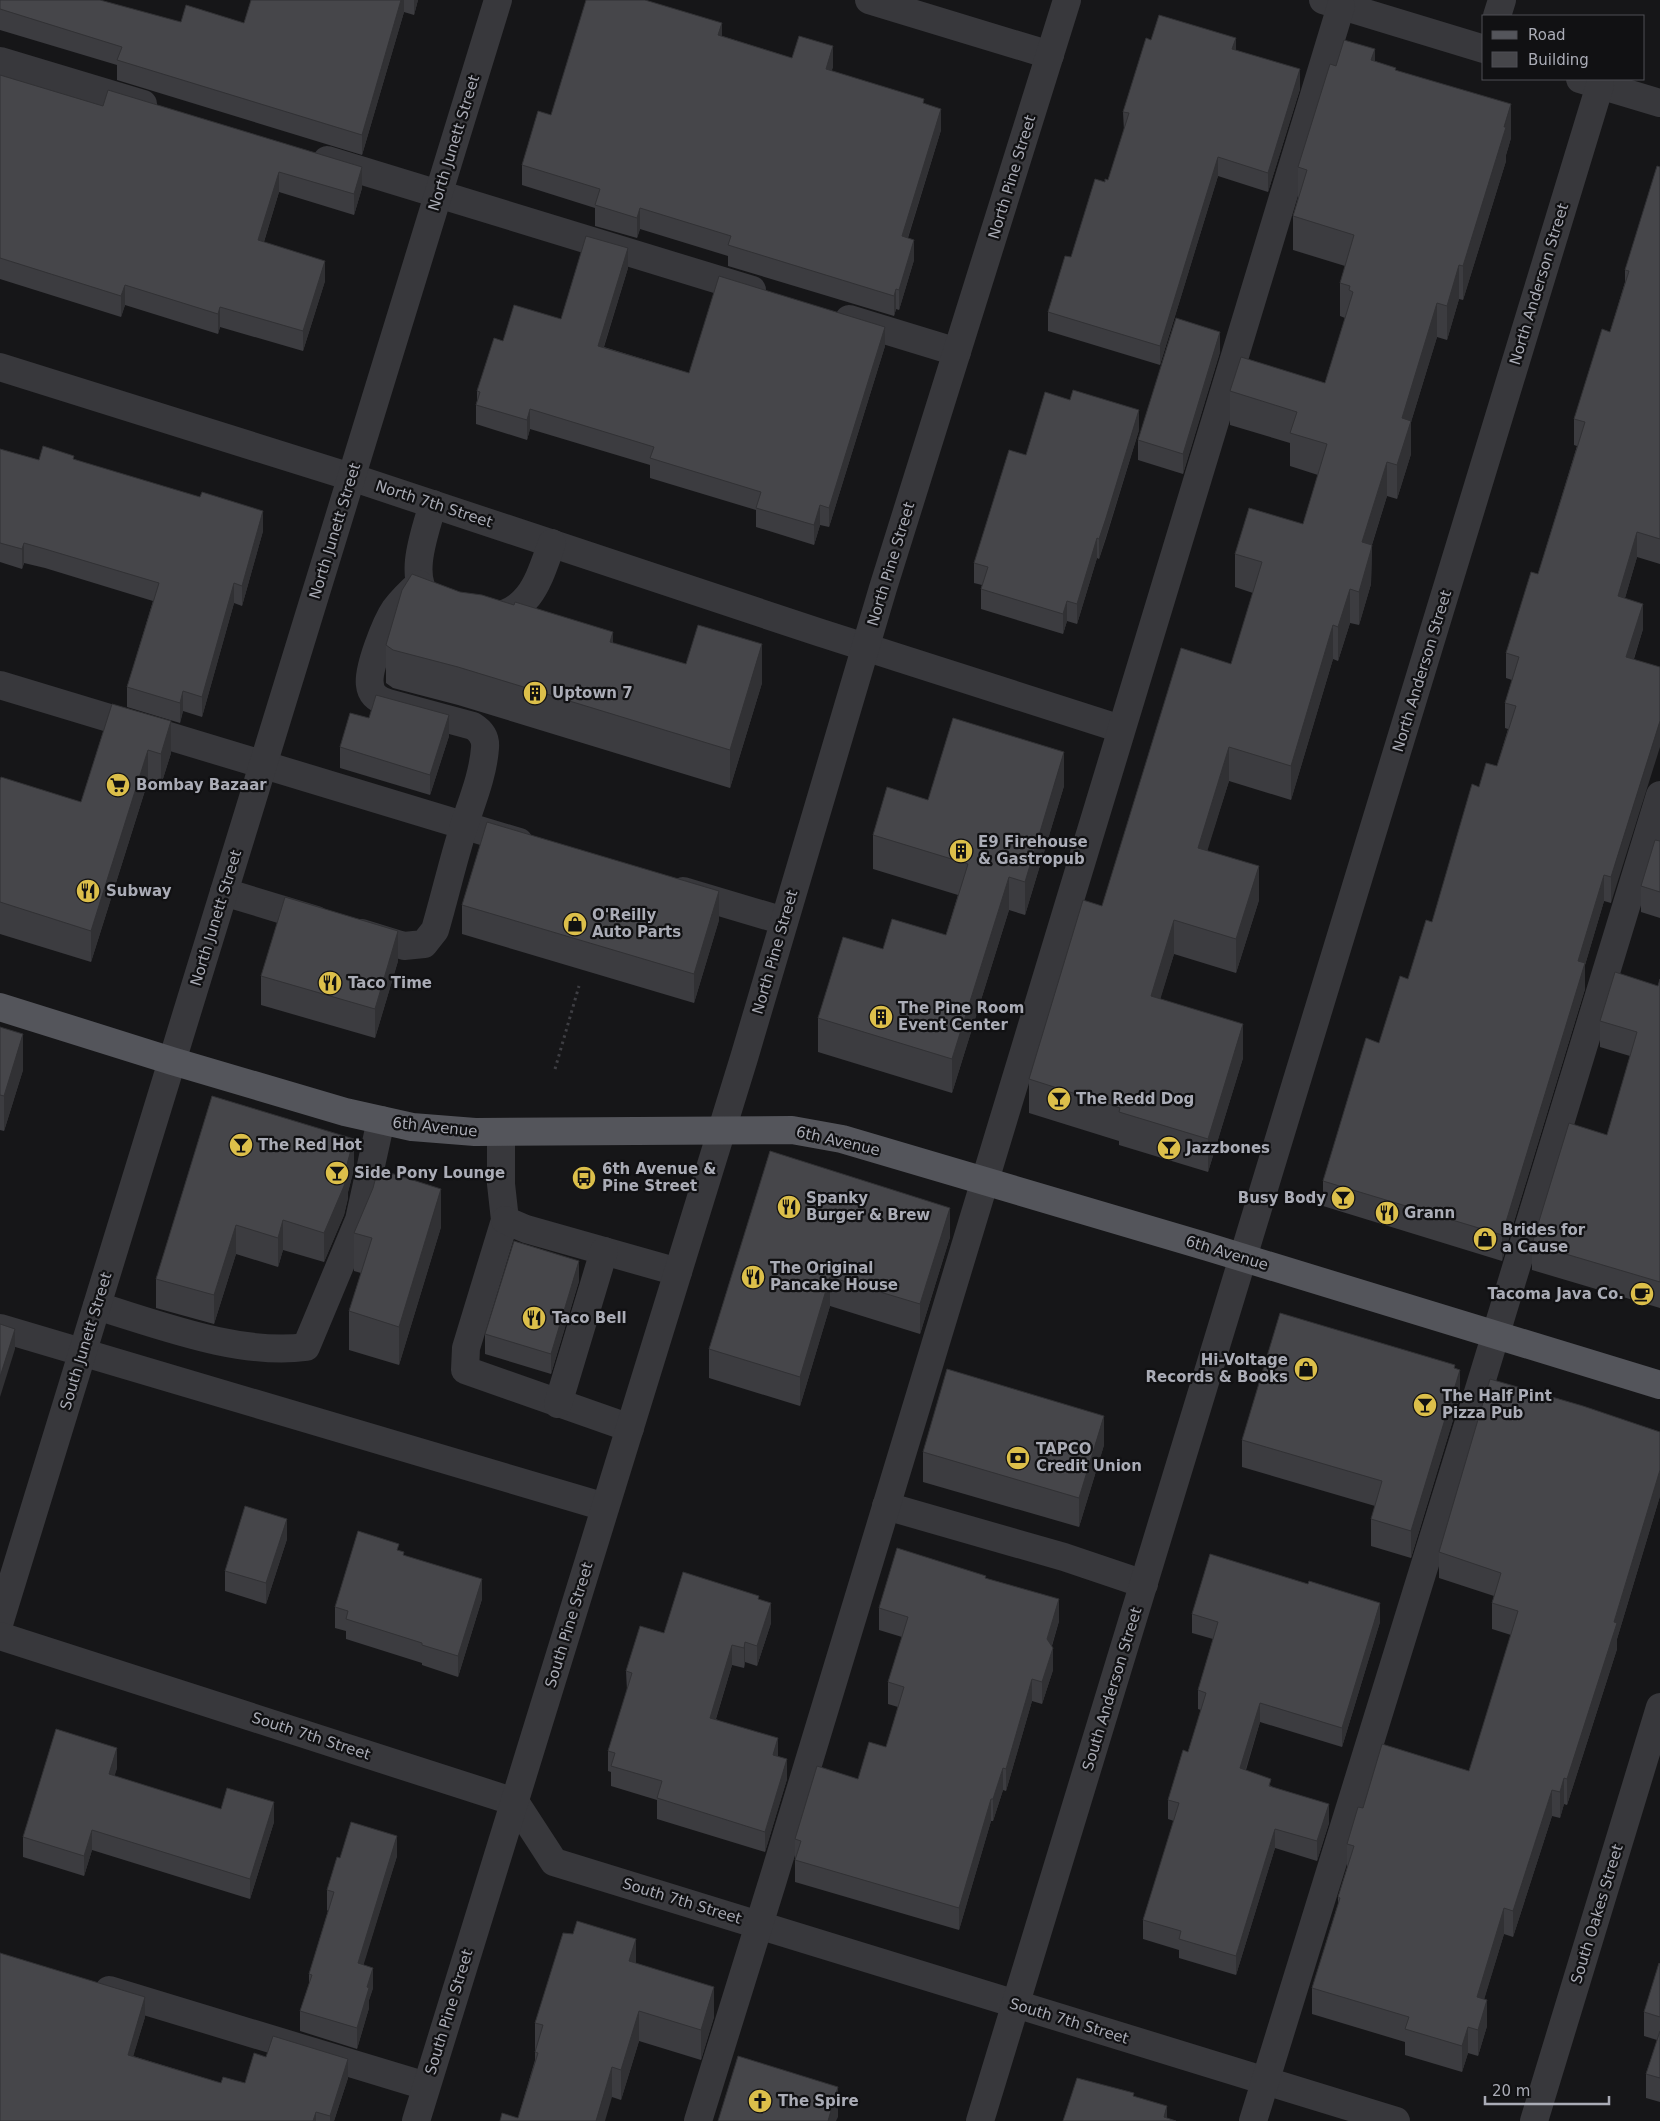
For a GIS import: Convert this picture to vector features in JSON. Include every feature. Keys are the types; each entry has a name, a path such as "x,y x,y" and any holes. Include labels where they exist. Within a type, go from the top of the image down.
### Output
{"main road":[{"name":"6th Avenue","path":"0,1007 172,1061 345,1112 412,1127 475,1132 792,1130 817,1133 1244,1258 1660,1385"}],"street":[{"name":"North Junett Street","path":"172,1061 498,0"},
{"path":"869,0 1050,55"},
{"name":"North Pine Street","path":"722,1130 866,647 1067,0"},
{"path":"1497,15 1502,0"},
{"path":"698,2121 1121,729 1332,3 1482,48"},
{"path":"0,61 168,112"},
{"path":"1590,82 1660,104"},
{"name":"North Anderson Street","path":"1244,1258 1590,82"},
{"path":"300,152 776,297"},
{"path":"823,311 957,352"},
{"name":"North 7th Street","path":"0,368 351,477 1121,729"},
{"path":"433,504 421,550 418,573 419,584 424,594 434,603 457,612 489,618 506,614 516,608 535,588 552,543"},
{"path":"224,892 404,946 424,944 435,930 464,825 474,799 485,748 484,738 480,731 464,723 388,703 377,698 369,685 378,645 389,618 405,597 419,584"},
{"path":"0,685 540,848"},
{"path":"1253,2121 1660,795"},
{"path":"664,885 784,922"},
{"name":"South Junett Street","path":"0,1621 172,1061"},
{"path":"97,1306 236,1345 291,1349 306,1347 359,1220 381,1120"},
{"name":"South Pine Street","path":"416,2121 722,1130"},
{"path":"501,1132 501,1184 505,1220 466,1348 465,1370 630,1428"},
{"path":"505,1220 526,1229 678,1272"},
{"path":"558,1404 604,1251"},
{"name":"South Anderson Street","path":"980,2121 1244,1258"},
{"path":"0,1328 605,1507"},
{"path":"886,1506 1064,1557 1144,1584"},
{"name":"South 7th Street","path":"0,1636 515,1802 554,1862 1396,2121"},
{"name":"South Oakes Street","path":"1534,2121 1660,1707"},
{"path":"85,1982 426,2086"}],"path":[{"path":"555,1069 579,986"}],"building":[{"path":"0,0 100,0 181,22 186,5 244,23 251,0 401,0 362,135 117,60 122,47 0,9"},
{"path":"586,0 645,0 722,23 718,35 792,58 799,36 833,46 826,69 924,99 923,103 941,109 902,236 914,240 899,290 896,289 894,296 728,245 731,236 640,208 637,218 595,205 600,189 522,165 538,111 551,115"},
{"path":"1159,15 1236,38 1232,49 1300,69 1268,173 1218,157 1160,346 1048,312 1065,256 1071,257 1095,179 1105,182 1105,179 1108,180 1129,113 1123,112 1146,38 1151,40"},
{"path":"1344,40 1375,49 1371,60 1396,68 1395,70 1511,104 1504,127 1506,127 1463,266 1459,265 1447,306 1437,303 1402,418 1411,421 1397,465 1387,462 1362,542 1372,545 1359,592 1350,589 1338,627 1333,625 1291,766 1229,747 1198,848 1259,866 1236,939 1174,920 1151,996 1243,1024 1208,1139 1119,1112 1120,1108 1029,1079 1083,900 1102,906 1181,648 1231,664 1262,562 1235,554 1249,508 1303,524 1327,444 1290,433 1297,412 1230,391 1241,357 1325,383 1353,292 1349,290 1350,286 1340,283 1354,235 1293,216 1307,170 1298,167 1330,64 1336,66"},
{"path":"0,75 103,106 108,90 362,167 354,194 279,172 258,240 325,261 303,331 220,307 218,314 125,285 121,296 0,258"},
{"path":"1657,166 1660,167 1660,539 1637,532 1618,596 1643,604 1626,657 1660,667 1660,721 1611,877 1604,875 1578,961 1585,963 1502,1235 1323,1181 1366,1038 1379,1043 1400,976 1408,979 1426,920 1432,922 1472,784 1479,787 1486,763 1497,766 1516,706 1505,703 1519,657 1506,653 1531,572 1538,574 1585,422 1574,419 1602,329 1610,332 1629,271 1625,270"},
{"path":"586,236 628,248 598,346 689,373 719,276 885,327 829,508 820,505 814,525 756,508 761,492 650,458 654,447 530,409 527,420 476,405 480,392 477,391 494,338 503,341 514,305 561,319"},
{"path":"1176,318 1220,332 1183,454 1138,440"},
{"path":"1073,390 1139,410 1077,604 1067,601 1063,614 981,589 988,567 974,563 1009,450 1026,455 1045,392 1070,400"},
{"path":"43,446 74,456 73,459 200,497 202,492 263,511 242,586 234,583 202,697 183,691 180,703 127,687 159,583 24,543 22,549 0,543 0,449 39,460"},
{"path":"412,574 460,592 482,595 514,605 515,602 613,632 610,642 686,664 698,625 762,644 730,750 458,667 393,650 386,645 402,590"},
{"path":"376,695 449,715 430,775 340,747 350,713 369,718"},
{"path":"112,704 171,721 161,754 148,750 91,931 0,902 0,780 1,777 81,802"},
{"path":"953,718 1064,752 1025,882 1009,877 952,1059 818,1018 843,937 883,949 892,919 946,935 968,864 873,835 887,787 928,800"},
{"path":"487,822 719,891 694,974 462,905"},
{"path":"1655,840 1660,841 1660,892 1641,886"},
{"name":"Taco Time","path":"285,897 398,931 375,1009 261,976"},
{"path":"1615,972 1658,986 1660,979 1660,1282 1532,1244 1569,1123 1607,1135 1637,1032 1600,1021"},
{"path":"0,1027 23,1034 4,1096 0,1095"},
{"path":"212,1096 354,1139 346,1168 348,1169 344,1186 324,1233 283,1220 278,1238 236,1225 214,1295 156,1279"},
{"path":"770,1151 950,1208 920,1304 830,1277 800,1377 709,1349"},
{"path":"378,1169 441,1189 399,1327 349,1311 372,1238 354,1233 373,1188"},
{"name":"Taco Bell","path":"514,1241 579,1261 551,1354 485,1334"},
{"path":"1280,1313 1455,1365 1454,1368 1460,1370 1411,1531 1371,1519 1382,1481 1242,1440"},
{"path":"0,1324 15,1329 0,1377"},
{"path":"947,1369 1104,1416 1079,1498 923,1452"},
{"path":"1490,1379 1583,1406 1660,1432 1660,1470 1614,1622 1617,1623 1567,1779 1564,1778 1560,1792 1552,1790 1513,1911 1504,1908 1477,1997 1487,2000 1478,2030 1468,2027 1462,2046 1405,2029 1409,2017 1312,1988 1354,1846 1347,1844 1358,1807 1363,1808 1382,1744 1469,1771 1518,1611 1492,1603 1501,1573 1439,1552"},
{"path":"245,1506 287,1519 266,1583 225,1571"},
{"path":"358,1531 399,1544 397,1550 404,1552 403,1555 482,1579 458,1656 346,1619 348,1611 335,1607"},
{"path":"897,1548 986,1576 985,1578 1059,1599 1047,1639 1053,1648 1042,1682 1032,1679 1006,1769 1003,1768 993,1799 991,1799 959,1908 795,1860 801,1841 795,1839 817,1766 858,1779 869,1742 886,1747 904,1687 888,1682 908,1617 879,1608"},
{"path":"1210,1554 1308,1584 1309,1581 1380,1603 1342,1728 1260,1703 1240,1768 1271,1779 1269,1786 1329,1804 1317,1841 1275,1829 1236,1956 1179,1939 1181,1931 1143,1920 1179,1803 1168,1800 1183,1750 1188,1752 1206,1693 1198,1690 1218,1622 1192,1614"},
{"path":"683,1572 759,1596 758,1599 771,1603 757,1646 745,1642 744,1648 732,1645 710,1718 778,1738 773,1755 787,1759 765,1832 657,1798 662,1781 611,1766 615,1753 608,1751 632,1673 626,1671 640,1626 664,1633"},
{"path":"56,1729 117,1748 109,1774 221,1809 227,1788 274,1802 250,1879 92,1830 84,1856 23,1837"},
{"path":"351,1822 397,1836 358,1963 373,1968 357,2028 300,2011 312,1975 309,1974 334,1892 327,1890 337,1857 340,1858"},
{"path":"577,1921 636,1939 629,1961 714,1987 701,2030 639,2011 621,2070 612,2067 596,2121 500,2121 502,2113 518,2118 538,2053 535,2052 543,2025 535,2023 563,1933 573,1934"},
{"path":"0,1953 145,1997 128,2055 221,2083 223,2077 245,2083 254,2053 266,2057 273,2036 348,2059 330,2116 316,2112 313,2121 0,2121"},
{"path":"1660,1964 1660,2017 1644,2012"},
{"path":"1660,2031 1660,2078 1646,2074"},
{"path":"738,2056 838,2087 828,2121 718,2121"},
{"path":"1077,2078 1134,2093 1133,2096 1167,2106 1164,2117 1176,2121 1063,2121"}],"place":[{"name":"Uptown 7","path":"535,693"},
{"name":"Bombay Bazaar","path":"118,785"},
{"name":"E9 Firehouse & Gastropub","path":"961,851"},
{"name":"Subway","path":"88,891"},
{"name":"O'Reilly Auto Parts","path":"575,924"},
{"name":"Taco Time","path":"330,983"},
{"name":"The Pine Room Event Center","path":"881,1017"},
{"name":"The Redd Dog","path":"1059,1099"},
{"name":"The Red Hot","path":"241,1145"},
{"name":"Jazzbones","path":"1169,1148"},
{"name":"Side Pony Lounge","path":"337,1173"},
{"name":"6th Avenue & Pine Street","path":"584,1178"},
{"name":"Busy Body","path":"1343,1198"},
{"name":"Spanky Burger & Brew","path":"789,1207"},
{"name":"Grann","path":"1387,1213"},
{"name":"Brides for a Cause","path":"1485,1239"},
{"name":"The Original Pancake House","path":"753,1277"},
{"name":"Tacoma Java Co.","path":"1642,1294"},
{"name":"Taco Bell","path":"534,1318"},
{"name":"Hi-Voltage Records & Books","path":"1306,1369"},
{"name":"The Half Pint Pizza Pub","path":"1425,1405"},
{"name":"TAPCO Credit Union","path":"1018,1458"},
{"name":"The Spire","path":"760,2101"}]}
